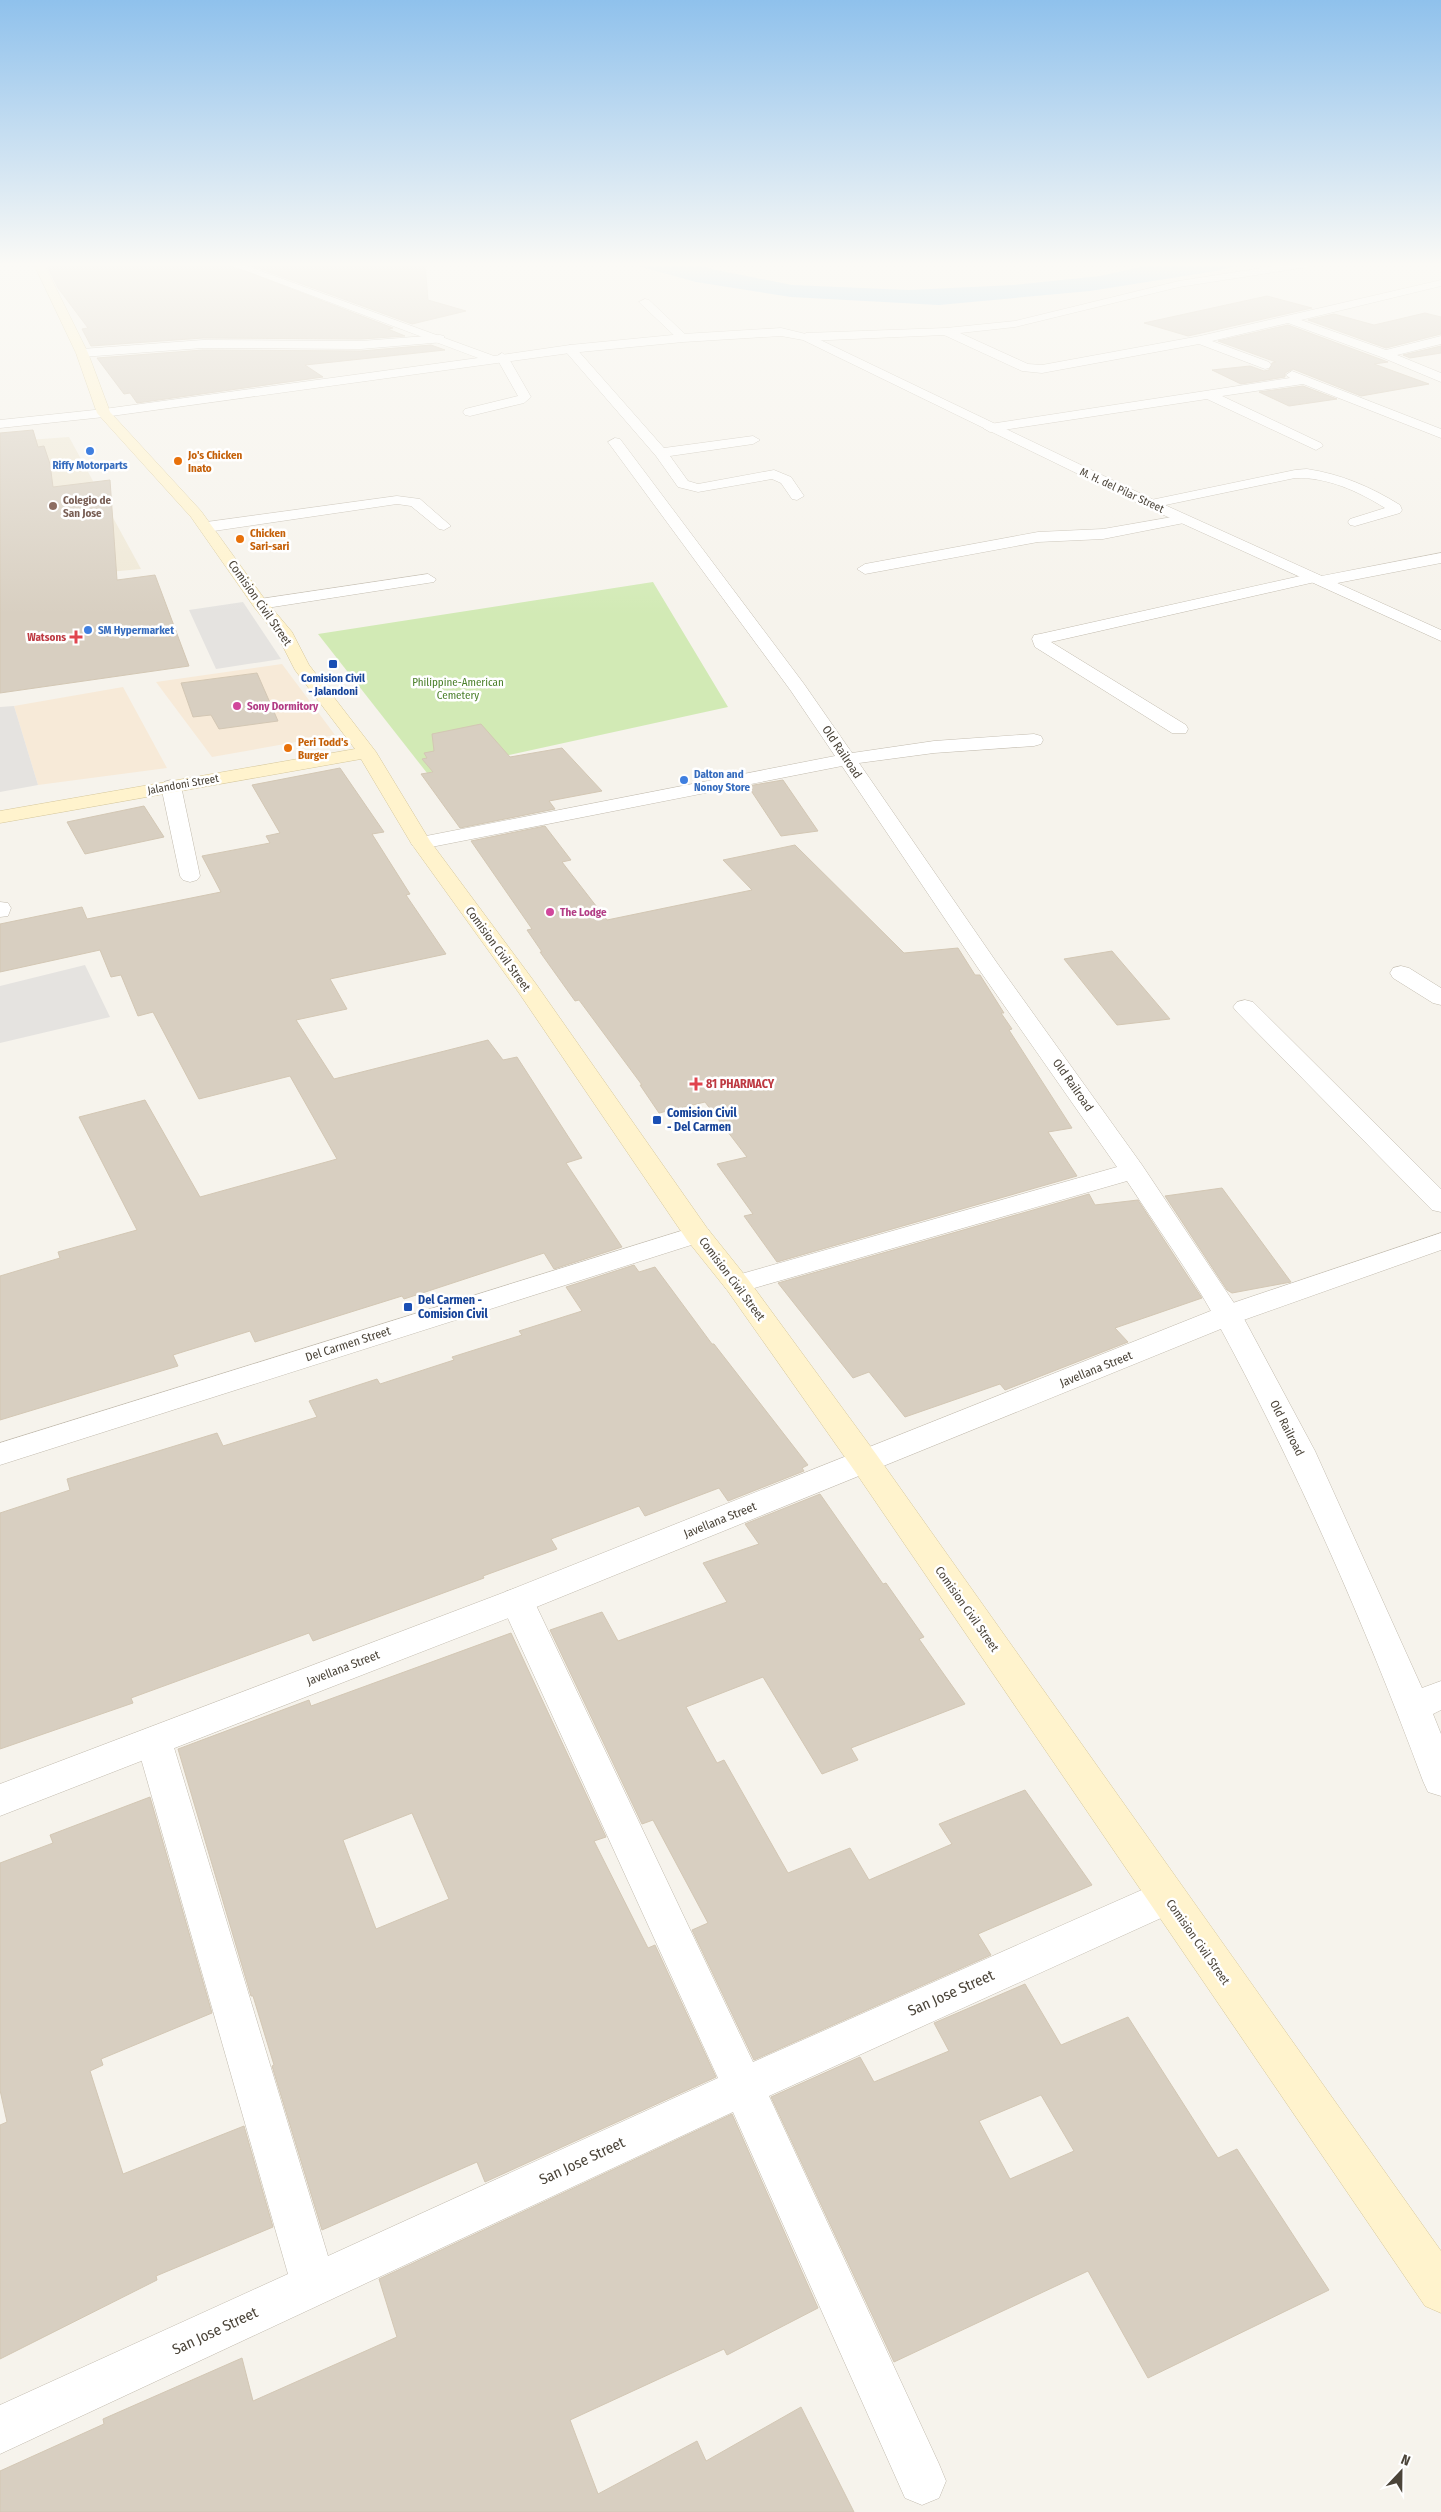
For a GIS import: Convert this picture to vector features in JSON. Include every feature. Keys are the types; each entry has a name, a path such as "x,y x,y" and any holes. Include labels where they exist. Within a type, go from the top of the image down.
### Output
{"main road":[{"name":"Comision Civil Street","path":"92,381 104,413 207,527 260,604 286,636 301,666 367,752 421,843 528,989 697,1234 737,1284 865,1462 1441,2290"},
{"name":"Jalandoni Street","path":"0,816 367,752"}],"street":[{"path":"0,424 104,413 331,381"},
{"path":"470,412 526,397 514,381"},
{"path":"598,381 661,453 683,484 688,487 704,487 774,474 786,480 797,496"},
{"name":"M. H. del Pilar Street","path":"895,381 1151,504 1441,636"},
{"path":"990,428 1296,381"},
{"path":"1307,381 1441,434"},
{"path":"1209,395 1316,446"},
{"path":"661,453 753,440"},
{"name":"Old Railroad","path":"615,442 798,688 989,968 1134,1171 1228,1315 1427,1701 1441,1781"},
{"path":"1151,504 1295,474 1315,473 1377,497 1395,510 1355,522"},
{"path":"207,527 397,500 415,502 444,526"},
{"path":"865,569 1038,537 1103,534 1184,519"},
{"path":"1180,729 1040,643 1040,639 1318,580 1441,558"},
{"path":"260,604 428,579"},
{"path":"421,843 847,760 934,747 1034,740"},
{"path":"171,786 190,876"},
{"path":"1401,973 1441,998"},
{"path":"1245,1007 1441,1204"},
{"path":"737,1284 1134,1171"},
{"name":"Del Carmen Street","path":"0,1454 697,1234"},
{"name":"Javellana Street","path":"0,1800 517,1601 1228,1315 1441,1241"},
{"path":"517,1601 743,2086 922,2481"},
{"path":"154,1741 314,2285"},
{"name":"San Jose Street","path":"0,2430 743,2086 1167,1897"}],"shaded area":[{"name":"Colegio de San Jose","path":"69,437 141,569 0,582 0,442"},
{"path":"243,602 281,659 216,669 189,610"},
{"path":"282,664 335,735 212,757 156,682"},
{"path":"123,687 167,768 38,785 14,706"},
{"path":"14,706 38,785 0,792 0,707"},
{"path":"85,965 110,1017 0,1043 0,986"}],"green space":[{"name":"Philippine-American Cemetery","path":"653,582 728,707 427,773 318,634"}],"building":[{"path":"114,381 293,381 137,403 130,393 124,394"},
{"path":"1235,381 1258,381 1241,384"},
{"path":"1324,381 1421,381 1429,384 1361,396"},
{"path":"1303,386 1337,399 1289,406 1259,392"},
{"path":"33,430 38,447 44,446 50,464 53,487 110,480 117,580 155,575 189,666 0,693 0,433"},
{"path":"257,673 278,721 219,729 211,715 193,717 181,683"},
{"path":"481,724 510,757 562,748 602,791 549,801 555,809 460,828 421,774 433,772 422,759 427,758 424,753 434,751 432,734"},
{"path":"340,768 384,832 372,834 410,894 406,895 446,954 330,979 347,1009 296,1020 334,1079 488,1040 503,1060 517,1057 582,1158 566,1163 622,1247 554,1269 544,1253 404,1299 402,1296 255,1342 250,1331 173,1355 178,1366 0,1420 0,1276 60,1258 58,1252 137,1230 79,1117 145,1100 200,1197 337,1159 290,1076 199,1099 153,1012 138,1016 121,975 111,977 100,950 0,972 0,924 82,907 87,919 221,892 202,856 270,843 266,836 280,833 252,785"},
{"path":"783,780 818,831 781,836 748,786"},
{"path":"144,806 164,837 85,854 67,822"},
{"path":"545,826 571,860 562,862 607,920 752,890 723,860 795,845 904,953 958,948 975,975 980,975 1004,1013 1001,1013 1012,1029 1009,1030 1072,1128 1048,1132 1077,1176 777,1262 744,1216 753,1214 717,1164 747,1157 705,1102 659,1113 640,1085 642,1085 579,1000 575,1001 540,952 542,952 527,930 532,929 471,841"},
{"path":"1112,951 1170,1019 1117,1025 1064,959"},
{"path":"1222,1188 1291,1282 1232,1293 1227,1290 1165,1196"},
{"path":"1089,1194 1095,1205 1138,1200 1202,1298 1115,1328 1128,1342 1005,1390 1000,1384 905,1417 869,1372 853,1378 778,1283"},
{"path":"634,1265 639,1272 655,1267 712,1344 714,1344 808,1465 802,1468 804,1471 728,1501 719,1488 645,1516 639,1506 551,1539 557,1549 483,1576 484,1578 313,1641 309,1633 131,1698 133,1703 0,1749 0,1513 70,1490 67,1479 217,1433 223,1446 317,1417 309,1401 377,1379 380,1384 454,1360 452,1357 522,1335 519,1331 582,1311 566,1287"},
{"path":"820,1494 883,1584 886,1583 924,1637 919,1639 965,1704 851,1748 858,1760 822,1774 763,1677 686,1707 717,1763 724,1760 788,1873 850,1848 869,1880 952,1844 939,1824 1025,1790 1092,1885 978,1934 991,1955 754,2060 692,1930 708,1923 653,1820 642,1824 550,1630 602,1612 618,1641 727,1602 703,1563 759,1544 745,1524"},
{"path":"511,1633 606,1837 594,1841 648,1948 655,1945 716,2077 485,2182 477,2162 322,2230 178,1749 309,1700 311,1706","holes":["412,1813 449,1899 376,1929 343,1840"]},
{"path":"150,1797 212,2013 101,2059 103,2065 90,2071 123,2174 244,2126 273,2227 156,2276 157,2280 0,2359 0,2125 7,2122 0,2090 0,1863 53,1843 50,1835"},
{"path":"1025,1984 1061,2045 1128,2017 1218,2158 1237,2149 1329,2290 1148,2378 1088,2271 894,2362 771,2097 860,2057 874,2082 949,2051 934,2023","holes":["1041,2095 1074,2151 1010,2179 979,2121"]},
{"path":"732,2114 818,2308 727,2355 724,2349 570,2420 598,2494 697,2441 706,2461 801,2407 854,2512 0,2512 0,2471 104,2424 103,2419 242,2358 253,2401 397,2337 379,2279"}],"place":[{"name":"Riffy Motorparts","path":"90,451"},
{"name":"Jo's Chicken Inato","path":"178,461"},
{"name":"Colegio de San Jose","path":"53,506"},
{"name":"Chicken Sari-sari","path":"240,539"},
{"name":"SM Hypermarket","path":"88,630"},
{"name":"Watsons","path":"76,637"},
{"name":"Comision Civil - Jalandoni","path":"333,664"},
{"name":"Sony Dormitory","path":"237,706"},
{"name":"Peri Todd's Burger","path":"288,748"},
{"name":"Dalton and Nonoy Store","path":"684,780"},
{"name":"The Lodge","path":"550,912"},
{"name":"81 PHARMACY","path":"696,1084"},
{"name":"Comision Civil - Del Carmen","path":"657,1120"},
{"name":"Del Carmen - Comision Civil","path":"408,1307"}]}
